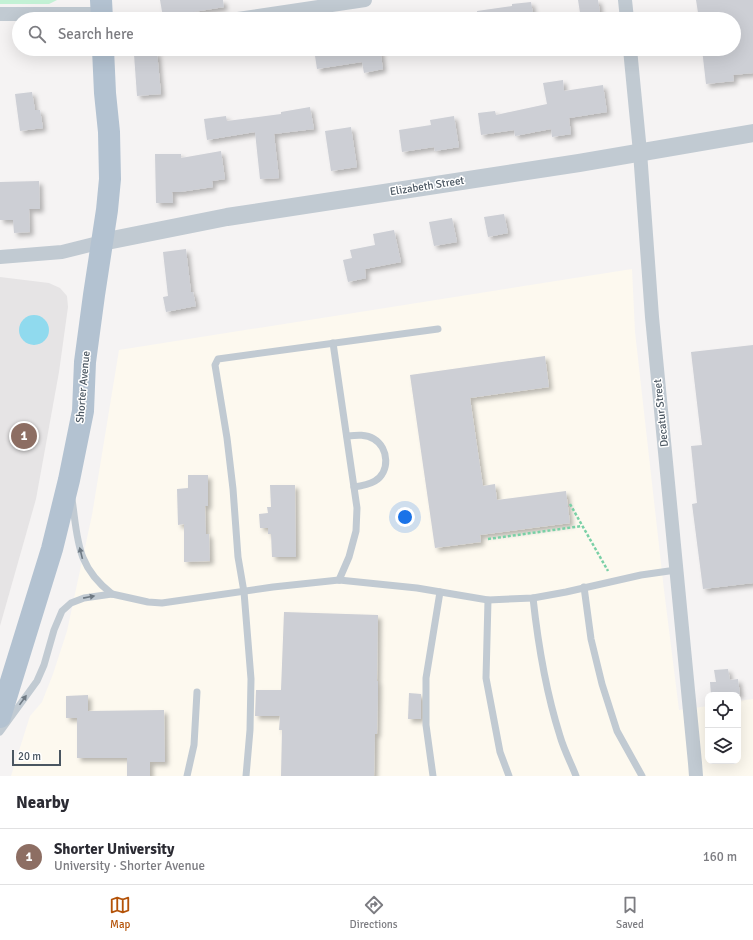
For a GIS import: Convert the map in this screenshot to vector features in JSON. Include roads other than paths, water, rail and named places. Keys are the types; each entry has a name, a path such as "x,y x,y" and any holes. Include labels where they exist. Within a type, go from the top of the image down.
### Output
{"main road":[{"name":"Shorter Avenue","path":"0,717 52,549 69,480 83,411 85,362 107,210 110,179 109,132 104,93 103,56"}],"street":[{"path":"285,12 365,0"},
{"path":"625,0 626,12"},
{"path":"67,12 101,11"},
{"path":"0,14 12,14"},
{"name":"Decatur Street","path":"631,56 640,152 652,317 696,776"},
{"name":"Elizabeth Street","path":"102,242 227,217 571,164 753,133"},
{"path":"0,258 62,252 102,242"}],"lane":[{"path":"246,776 250,730 251,679 244,592 238,557 233,489 227,438 215,365 218,359 438,329"},
{"path":"333,343 357,508 356,531 349,557 339,580"},
{"path":"347,436 363,435 376,440 383,448 386,461 385,469 378,479 367,485 354,487"},
{"path":"69,480 83,560 100,584 112,594"},
{"path":"0,732 37,681 44,665 54,630 62,611 71,603 84,598 112,594 148,602 162,603 273,587 339,580 417,588 488,600 533,598 641,575 676,570"},
{"path":"584,587 591,639 602,684 617,731 642,776"},
{"path":"433,776 426,725 426,678 440,592"},
{"path":"533,598 541,656 552,706 560,738 576,776"},
{"path":"488,600 486,678 500,752 509,776"},
{"path":"187,776 194,745 197,692"}],"water":[{"path":"34,315 45,319 49,330 45,341 34,345 23,341 19,330 23,319"}],"place":[{"name":"Shorter University","path":"24,436"}]}
